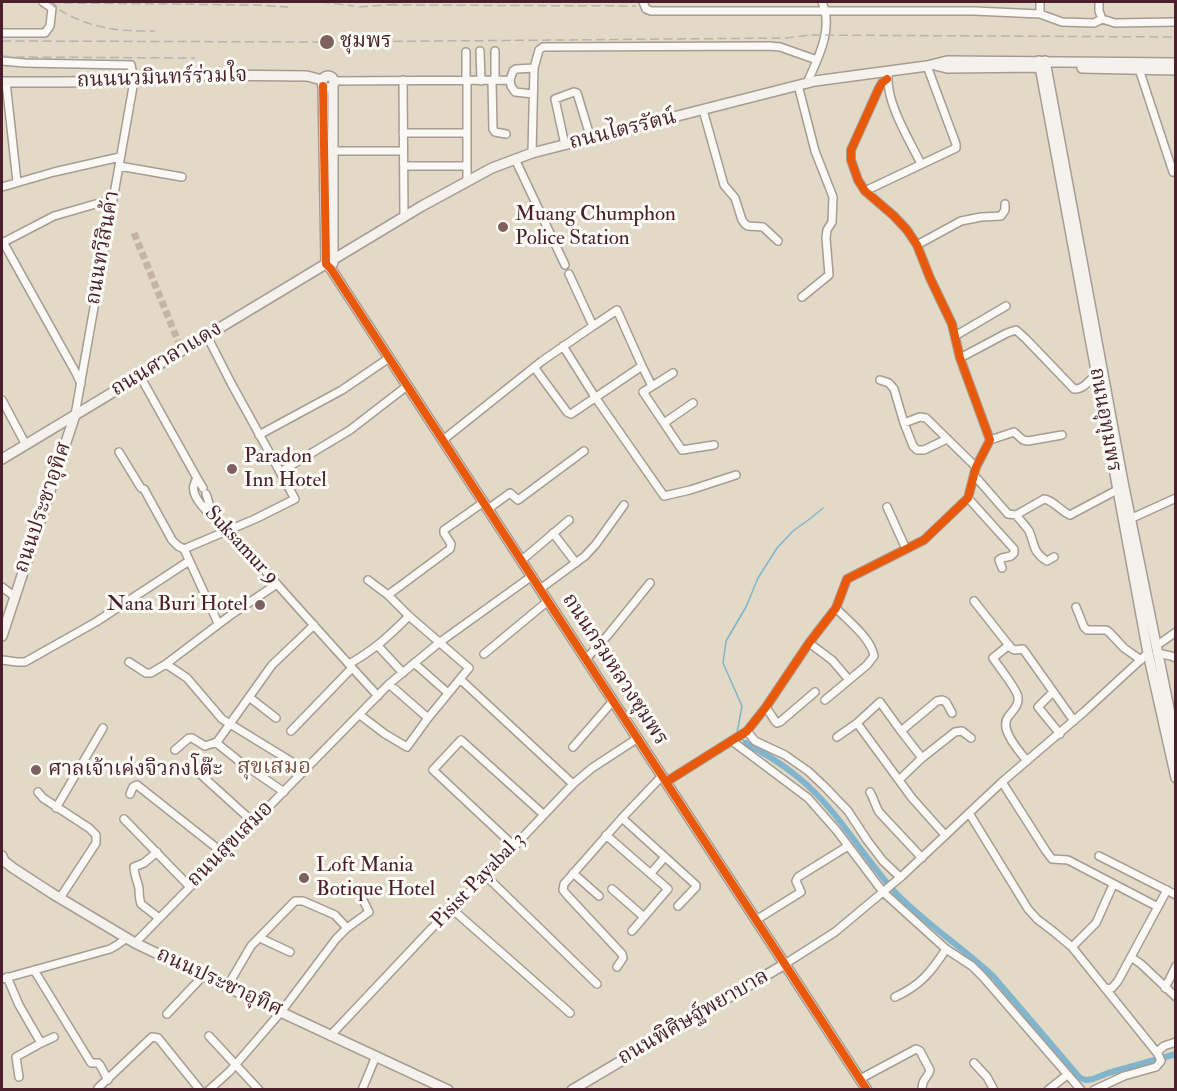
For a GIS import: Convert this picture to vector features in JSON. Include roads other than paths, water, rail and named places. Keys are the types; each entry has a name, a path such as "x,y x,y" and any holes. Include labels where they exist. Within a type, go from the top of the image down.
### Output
{"street":[{"path":"2,33 45,33 50,26 53,4 43,2"},
{"path":"643,2 646,9 651,11 974,11 1040,14 1062,22 1094,22 1102,19 1116,23 1176,22"},
{"path":"802,297 829,275 826,238 827,230 832,222 833,197 815,151 807,83 823,44 826,30 826,10 822,2"},
{"path":"1040,2 1040,14"},
{"path":"1099,2 1102,19"},
{"path":"532,153 534,68 539,50 543,47 769,46 817,60"},
{"path":"480,51 481,81"},
{"path":"495,51 493,129 495,132 506,134"},
{"path":"466,52 467,181"},
{"path":"2,61 131,65 134,81"},
{"path":"1043,64 1176,63"},
{"path":"1043,64 1176,70"},
{"name":"ถนนไตรรัตน์","path":"330,265 404,217 467,181 532,153 807,83 886,74 931,65 947,68 1043,64"},
{"name":"ถนนอุทุมพร","path":"1043,64 1117,490 1176,778"},
{"name":"ถนนอุทุมพร","path":"1043,64 1130,519 1150,653 1176,743"},
{"path":"865,191 954,149 956,144 931,65"},
{"path":"533,94 516,92 510,80 513,70 534,68"},
{"path":"1139,69 1173,172"},
{"path":"886,74 891,102 921,164"},
{"path":"886,74 851,150 851,160 858,180 865,191 894,216 917,245 952,324 960,358 990,440"},
{"name":"ถนนนวมินทร์ร่วมใจ","path":"4,82 134,81 207,75 307,76 328,88 334,83"},
{"path":"328,151 334,83 403,80 510,80"},
{"path":"403,80 404,217"},
{"name":"ถนนทวีสินค้า","path":"75,415 134,81"},
{"path":"4,82 17,182"},
{"path":"322,83 328,151 330,265"},
{"path":"565,145 555,99 574,92 578,93 591,139"},
{"path":"703,110 724,185 735,198 742,220 748,226 763,227 778,241"},
{"path":"403,133 467,133"},
{"path":"328,151 403,151"},
{"path":"2,187 120,157"},
{"path":"515,159 565,265"},
{"path":"119,166 182,177"},
{"path":"404,166 467,166"},
{"path":"81,384 2,243 54,216 113,199"},
{"path":"917,245 961,221 1001,216 1005,210 1005,204"},
{"name":"ถนนศาลาแดง","path":"2,459 330,265"},
{"name":"ถนนกรมหลวงชุมพร","path":"330,265 867,1089"},
{"path":"568,274 593,326"},
{"path":"955,336 1006,306"},
{"path":"443,441 534,367 617,310 652,386"},
{"path":"960,358 1016,330 1074,389 1081,388 1096,374"},
{"path":"184,549 255,519 295,499 207,336"},
{"path":"563,346 664,496 735,475"},
{"path":"259,435 342,390 389,358"},
{"path":"534,367 567,412 571,414 642,366"},
{"path":"673,373 643,392 682,450 714,445"},
{"name":"Suksamur 9","path":"140,376 197,478 193,490 195,496 228,529 378,696"},
{"path":"880,380 889,383 894,389 904,423 913,446 917,450 924,450 947,439"},
{"path":"280,472 350,430 407,386"},
{"path":"2,400 26,445"},
{"path":"664,423 693,403"},
{"name":"ถนนประชาอุทิศ","path":"2,636 75,415"},
{"path":"904,423 924,417 976,467"},
{"path":"617,967 623,958 622,954 563,890 564,884 573,873 622,818 664,779 746,732 836,608 847,579 924,540 968,498 976,467 990,440 1014,432 1023,440 1028,441 1062,435"},
{"path":"388,595 450,549 451,544 444,530 510,493 518,500 584,451"},
{"path":"119,452 141,488 144,489 172,540 184,549 218,623"},
{"path":"974,475 1008,514 1016,515 1044,499 1050,500 1070,515 1117,490"},
{"path":"197,478 209,503 205,508"},
{"path":"968,498 1014,549 1011,556 999,560 1002,568"},
{"path":"1130,519 1176,498"},
{"path":"540,588 585,556 624,505"},
{"path":"887,507 906,549"},
{"path":"1016,515 1028,529 1032,544 1044,560 1047,561 1054,557"},
{"path":"522,561 569,520"},
{"path":"553,533 576,563"},
{"path":"2,660 25,662 81,632 189,561"},
{"name":"ถนนสุขเสมอ","path":"4,978 110,949 131,940 159,918 389,684 440,642 532,576"},
{"path":"360,715 407,747 470,668 368,580"},
{"path":"129,662 146,673 151,673 218,623 277,584"},
{"path":"586,659 650,584"},
{"path":"2,587 14,596"},
{"path":"484,654 548,601"},
{"path":"974,602 1011,648 1015,650 1023,648 1074,721"},
{"path":"1076,607 1087,630 1106,630 1124,648 1176,658"},
{"path":"825,700 874,656 867,640 836,608"},
{"path":"291,731 350,666 410,616"},
{"path":"175,750 189,738 205,746 217,742 272,665 314,625"},
{"path":"785,964 835,932 900,878 1002,782 1176,632"},
{"path":"809,643 832,660 849,680"},
{"path":"378,645 402,673"},
{"path":"1009,645 993,658 1018,694 1018,702 1006,718 1005,726 1010,738 1027,761"},
{"path":"414,663 448,693"},
{"path":"166,664 187,678 219,716 305,770"},
{"path":"460,679 573,784"},
{"path":"389,684 428,718"},
{"path":"1053,692 1038,707 1060,734"},
{"path":"766,707 777,723 815,693"},
{"path":"249,697 276,717"},
{"path":"900,731 938,700 945,702 952,713"},
{"path":"573,747 614,701"},
{"path":"837,737 880,702 922,758"},
{"path":"857,723 912,798 945,835"},
{"path":"57,808 103,728"},
{"path":"746,732 755,741 785,755 808,771 825,787 848,811 883,861 900,878"},
{"path":"898,780 955,732 962,732 971,738"},
{"name":"Pisist Payabal 3","path":"330,1036 573,784 592,768 638,738"},
{"path":"514,846 433,770 461,740 543,814"},
{"path":"733,741 808,798 884,891 946,949 972,966 983,977 1081,1089"},
{"path":"217,742 239,761 284,792"},
{"path":"198,772 254,822"},
{"path":"1002,782 1048,856 1055,860 1068,860 1158,907"},
{"path":"130,795 137,785 223,853"},
{"path":"38,792 43,798 94,832 97,840 60,898"},
{"path":"870,792 879,812 921,858"},
{"path":"969,813 1028,909 1072,947 1159,1056"},
{"path":"622,818 696,885 678,906"},
{"path":"124,819 190,887"},
{"path":"606,835 668,889 632,931"},
{"path":"756,920 802,891 796,881 798,878 848,846"},
{"path":"157,852 133,870 141,904 159,918"},
{"path":"651,873 665,856"},
{"path":"1099,856 1176,895"},
{"name":"ถนนประชาอุทิศ","path":"2,859 60,898 131,940 330,1036 448,1089"},
{"path":"573,873 599,896"},
{"path":"486,876 597,984"},
{"path":"1072,947 1095,923 1113,885"},
{"path":"612,889 644,916"},
{"path":"1106,988 1112,988 1115,985 1167,890"},
{"path":"209,1089 235,1064 281,1012 336,939 369,912 361,896"},
{"path":"227,987 252,946 295,902 303,901 335,915 347,928"},
{"path":"452,909 570,1013"},
{"path":"260,938 290,951"},
{"path":"895,997 920,982 946,949"},
{"path":"1131,957 1176,997"},
{"name":"ถนนพิศิษฐ์พยาบาล","path":"572,1089 785,964"},
{"path":"1165,988 1176,966"},
{"path":"34,970 89,1061 100,1065 108,1080"},
{"path":"167,1014 203,976"},
{"path":"4,978 41,1043"},
{"path":"209,1036 258,1089"},
{"path":"19,1077 16,1057 54,1037"},
{"path":"98,1088 152,1037 158,1038 200,1089"},
{"path":"1094,1089 1124,1076 1156,1067 1164,1047 1176,1042"},
{"path":"860,1078 916,1048 930,1070 922,1082 922,1088"},
{"path":"362,1089 376,1056"},
{"path":"974,1063 994,1089"},
{"path":"1048,1089 1067,1074"}],"waterway":[{"path":"738,735 742,706 723,663 726,641 746,607 758,578 777,548 793,531 823,508"},
{"path":"741,738 746,743"},
{"path":"746,743 786,768 826,804 896,893 993,976 1080,1078 1093,1079 1176,1054"}],"tunnel":[{"path":"134,233 182,351"}],"railway":[{"path":"48,2 73,17 99,26 112,29 155,31"},
{"path":"321,2 354,6"},
{"path":"64,3 288,7"},
{"path":"359,7 397,4"},
{"path":"389,5 636,6"},
{"path":"2,41 327,42 786,38 810,35 1176,37"},
{"path":"2,56 195,58"}],"place":[{"name":"ชุมพร","path":"327,42"},
{"name":"Muang Chumphon Police Station","path":"503,227"},
{"name":"Paradon Inn Hotel","path":"232,469"},
{"name":"Nana Buri Hotel","path":"260,605"},
{"name":"ศาลเจ้าเค่งจิวกงโต๊ะ","path":"36,770"},
{"name":"Loft Mania Botique Hotel","path":"304,878"}],"district":[{"name":"สุขเสมอ","path":"274,768"}]}
